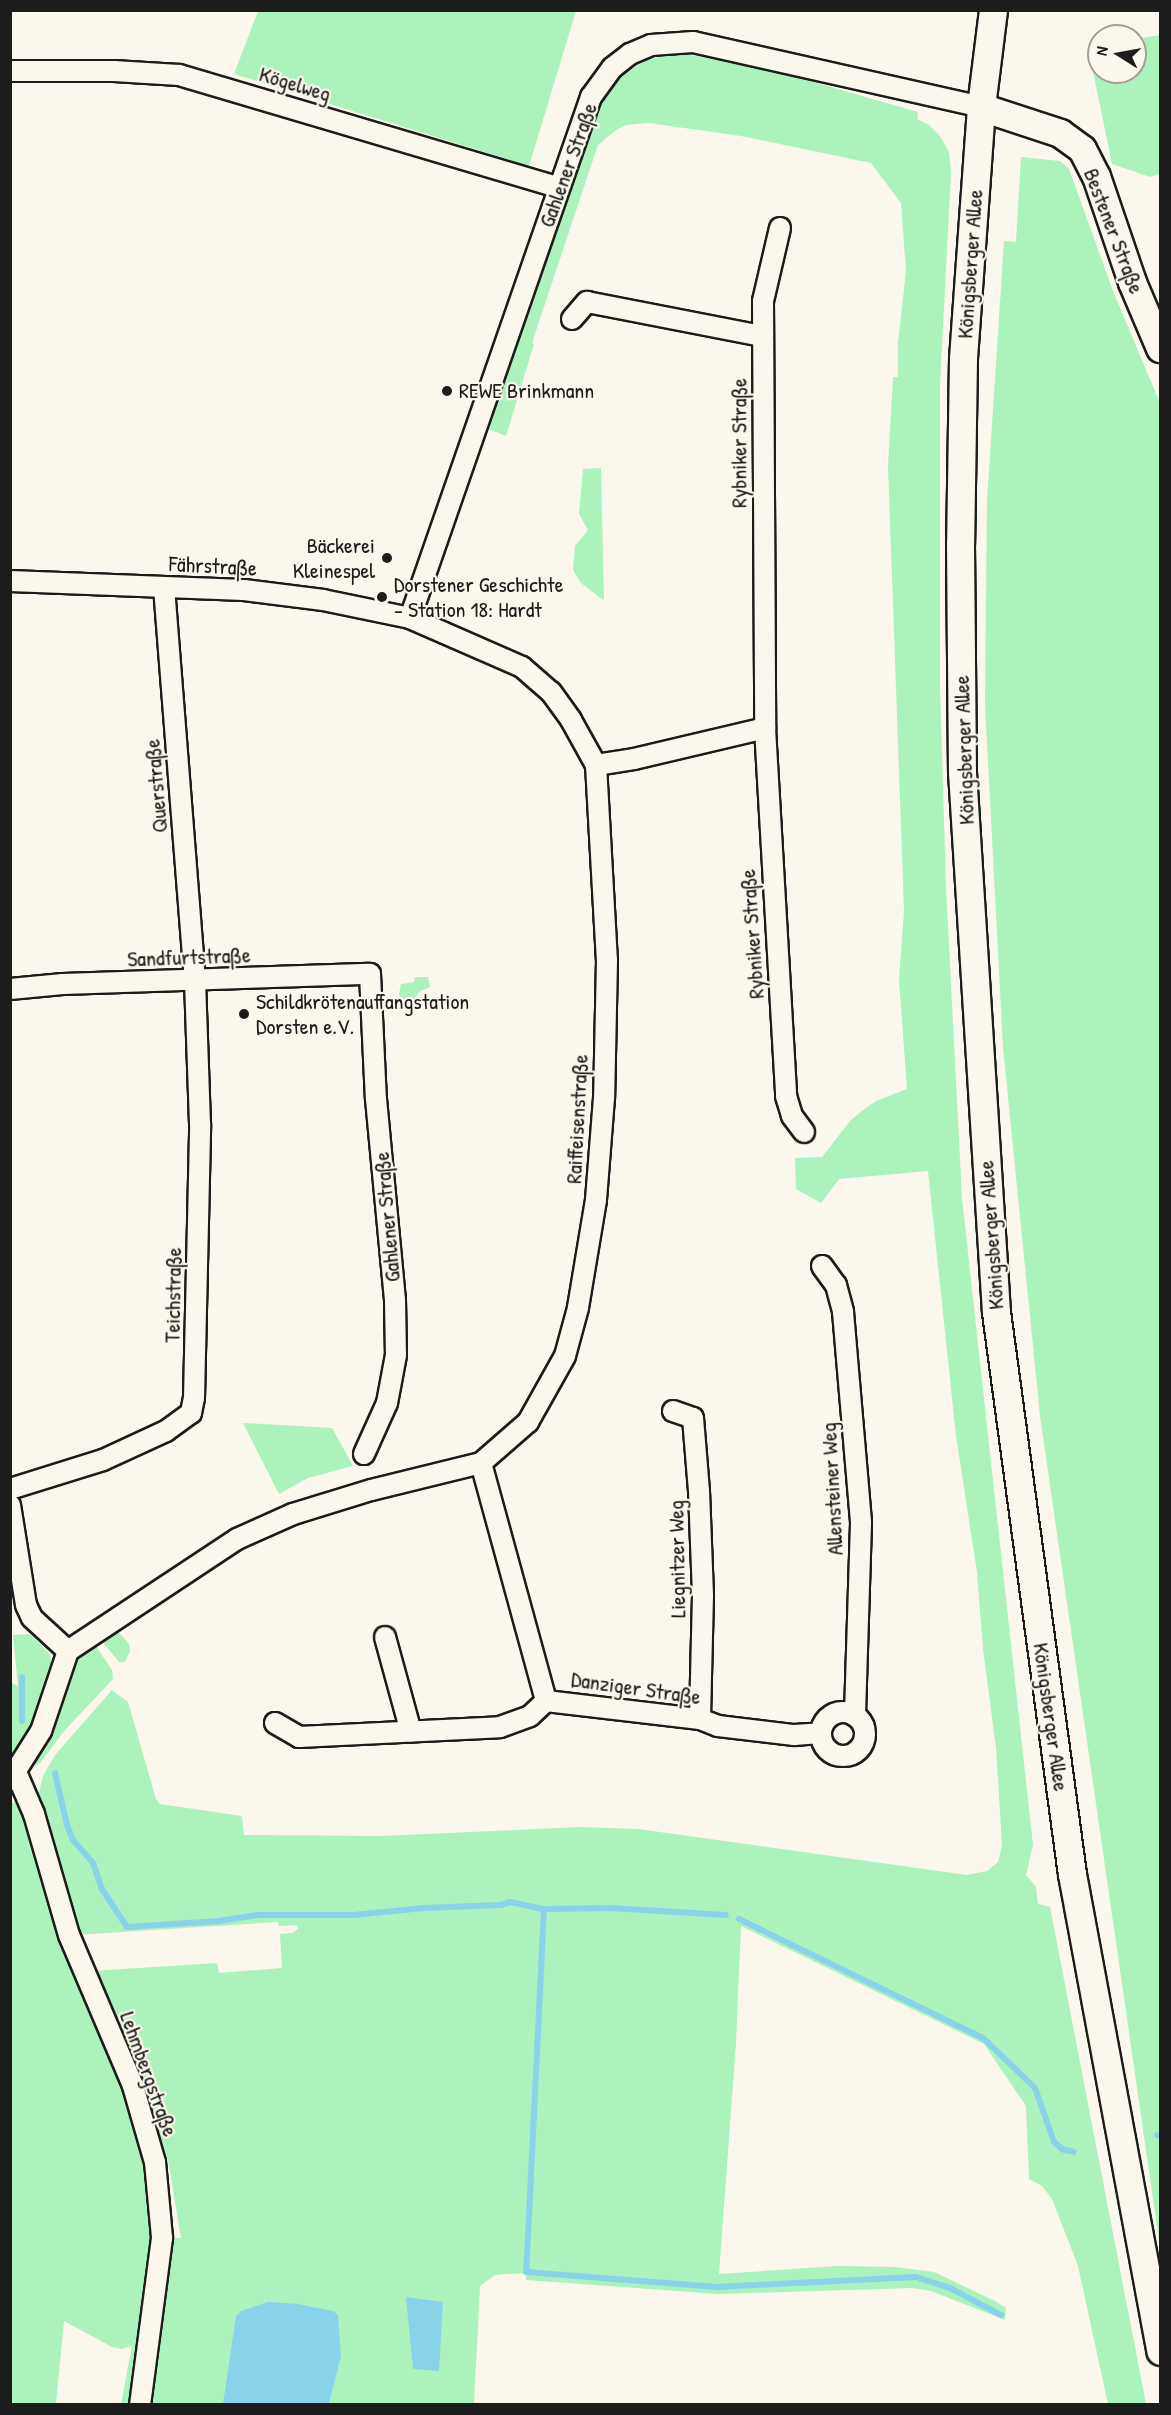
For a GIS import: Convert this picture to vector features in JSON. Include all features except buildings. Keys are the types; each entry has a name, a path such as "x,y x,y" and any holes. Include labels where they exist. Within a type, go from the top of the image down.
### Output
{"main road":[{"path":"981,107 993,10"},
{"name":"Bestener Straße","path":"981,107 1060,133 1082,148 1096,176 1132,282 1161,348"},
{"name":"Königsberger Allee","path":"981,107 963,359 960,544 962,749 996,1312 1072,1874 1161,2351"}],"street":[{"name":"Gahlener Straße","path":"410,618 591,97 612,68 630,54 651,45 693,42 981,107"},
{"name":"Kögelweg","path":"10,71 179,75 558,187"},
{"name":"Rybniker Straße","path":"780,228 763,301 765,728 786,1096 792,1116 804,1132"},
{"path":"572,319 586,302 762,336"},
{"name":"Fährstraße","path":"10,581 244,590 322,600 410,618"},
{"name":"Querstraße","path":"164,587 195,981"},
{"name":"Raiffeisenstraße","path":"68,1652 237,1539 265,1526 293,1514 371,1490 481,1463 528,1422 565,1356 578,1308 595,1209 604,1098 607,960 596,765 571,720 551,692 522,667 410,618"},
{"path":"596,765 634,759 765,728"},
{"name":"Gahlener Straße","path":"364,1454 387,1403 396,1355 395,1300 376,1099 370,974"},
{"name":"Sandfurtstraße","path":"10,989 370,974"},
{"name":"Teichstraße","path":"10,1489 103,1460 166,1431 191,1413 195,1365 200,1124 195,981"},
{"name":"Allensteiner Weg","path":"822,1266 836,1285 843,1312 860,1512 855,1716"},
{"name":"Liegnitzer Weg","path":"674,1412 693,1418 704,1595 700,1719"},
{"name":"Danziger Straße","path":"481,1463 546,1701 700,1719 729,1727 794,1735 821,1734"},
{"path":"10,1505 26,1605 32,1618 68,1652 41,1731 13,1776"},
{"path":"385,1637 411,1732"},
{"path":"275,1723 299,1737 500,1727 530,1716 546,1701"},
{"path":"843,1712 855,1716 861,1721 866,1736 860,1749 847,1756 831,1753 825,1748 821,1734 825,1722 836,1713 843,1712"},
{"name":"Lehmbergstraße","path":"13,1776 34,1814 69,1935 132,2086 154,2162 162,2238 140,2404"}],"green space":[{"path":"258,10 576,11 529,166 234,74"},
{"path":"1160,35 1160,174 1150,177 1112,164 1096,84 1147,84 1147,37"},
{"path":"672,53 744,62 918,112 917,119 929,125 940,136 949,152 951,173 940,385 940,688 946,887 962,1198 1033,1845 1026,1875 1036,1887 1038,1904 1050,1907 1146,2404 1108,2404 1078,2266 1052,2199 1042,2186 1029,2179 1026,2106 984,2044 741,1926 736,2043 719,2274 838,2266 895,2267 934,2272 1006,2308 1005,2320 931,2291 913,2288 718,2294 526,2280 526,2273 495,2275 480,2286 474,2404 144,2404 167,2238 181,2238 168,2160 91,1971 217,1963 219,1973 282,1968 280,1934 292,1933 298,1929 298,1925 279,1926 278,1922 75,1935 38,1806 38,1796 43,1776 55,1755 112,1690 128,1702 156,1799 160,1804 242,1816 244,1835 382,1836 581,1827 638,1829 967,1875 987,1871 998,1862 1002,1845 996,1748 983,1649 977,1572 956,1436 928,1171 839,1179 821,1203 796,1189 795,1158 822,1157 850,1121 863,1110 876,1101 907,1089 899,980 904,911 888,466 893,377 898,377 898,343 906,271 901,203 871,163 741,136 649,123 626,125 616,130 598,145 532,343 534,344 506,436 489,429 591,123 611,88 623,75 645,61"},
{"path":"1021,157 1060,161 1069,169 1113,291 1160,403 1160,2247 1040,1416 1003,1047 985,705 987,501 1004,241 1016,242"},
{"path":"601,468 603,600 581,583 573,570 575,546 588,530 579,514 583,469"},
{"path":"415,977 428,977 430,987 419,992 415,999 402,1002 399,994 401,984 414,982"},
{"path":"243,1423 332,1428 353,1466 308,1478 279,1494"},
{"path":"116,1629 129,1644 130,1651 125,1662 119,1662 101,1640"},
{"path":"30,1634 50,1654 52,1667 28,1733 11,1760 11,1683 18,1686 13,1635"},
{"path":"95,1645 112,1670 113,1679 35,1766 37,1751 74,1663"},
{"path":"10,1802 22,1804 143,2144 155,2235 133,2404 121,2404 132,2346 122,2349 112,2347 64,2321 56,2404 11,2404"}],"water":[{"path":"406,2297 443,2302 439,2371 413,2369"},
{"path":"268,2302 298,2304 333,2311 338,2315 341,2356 329,2403 223,2404 236,2316 241,2311"}],"waterway":[{"path":"22,1677 22,1721"},
{"path":"55,1773 67,1825 73,1840 93,1863 102,1889 127,1927 219,1921 257,1915 353,1915 424,1908 501,1905 510,1902 544,1909 611,1908 726,1915"},
{"path":"544,1909 526,2272 717,2287 916,2277 950,2288 1001,2315"},
{"path":"739,1919 983,2038 1035,2088 1054,2142 1062,2149 1074,2152"}],"place":[{"name":"REWE Brinkmann","path":"447,391"},
{"name":"Bäckerei Kleinespel","path":"387,558"},
{"name":"Dorstener Geschichte - Station 18: Hardt","path":"382,597"},
{"name":"Schildkrötenauffangstation Dorsten e.V.","path":"244,1014"}]}
